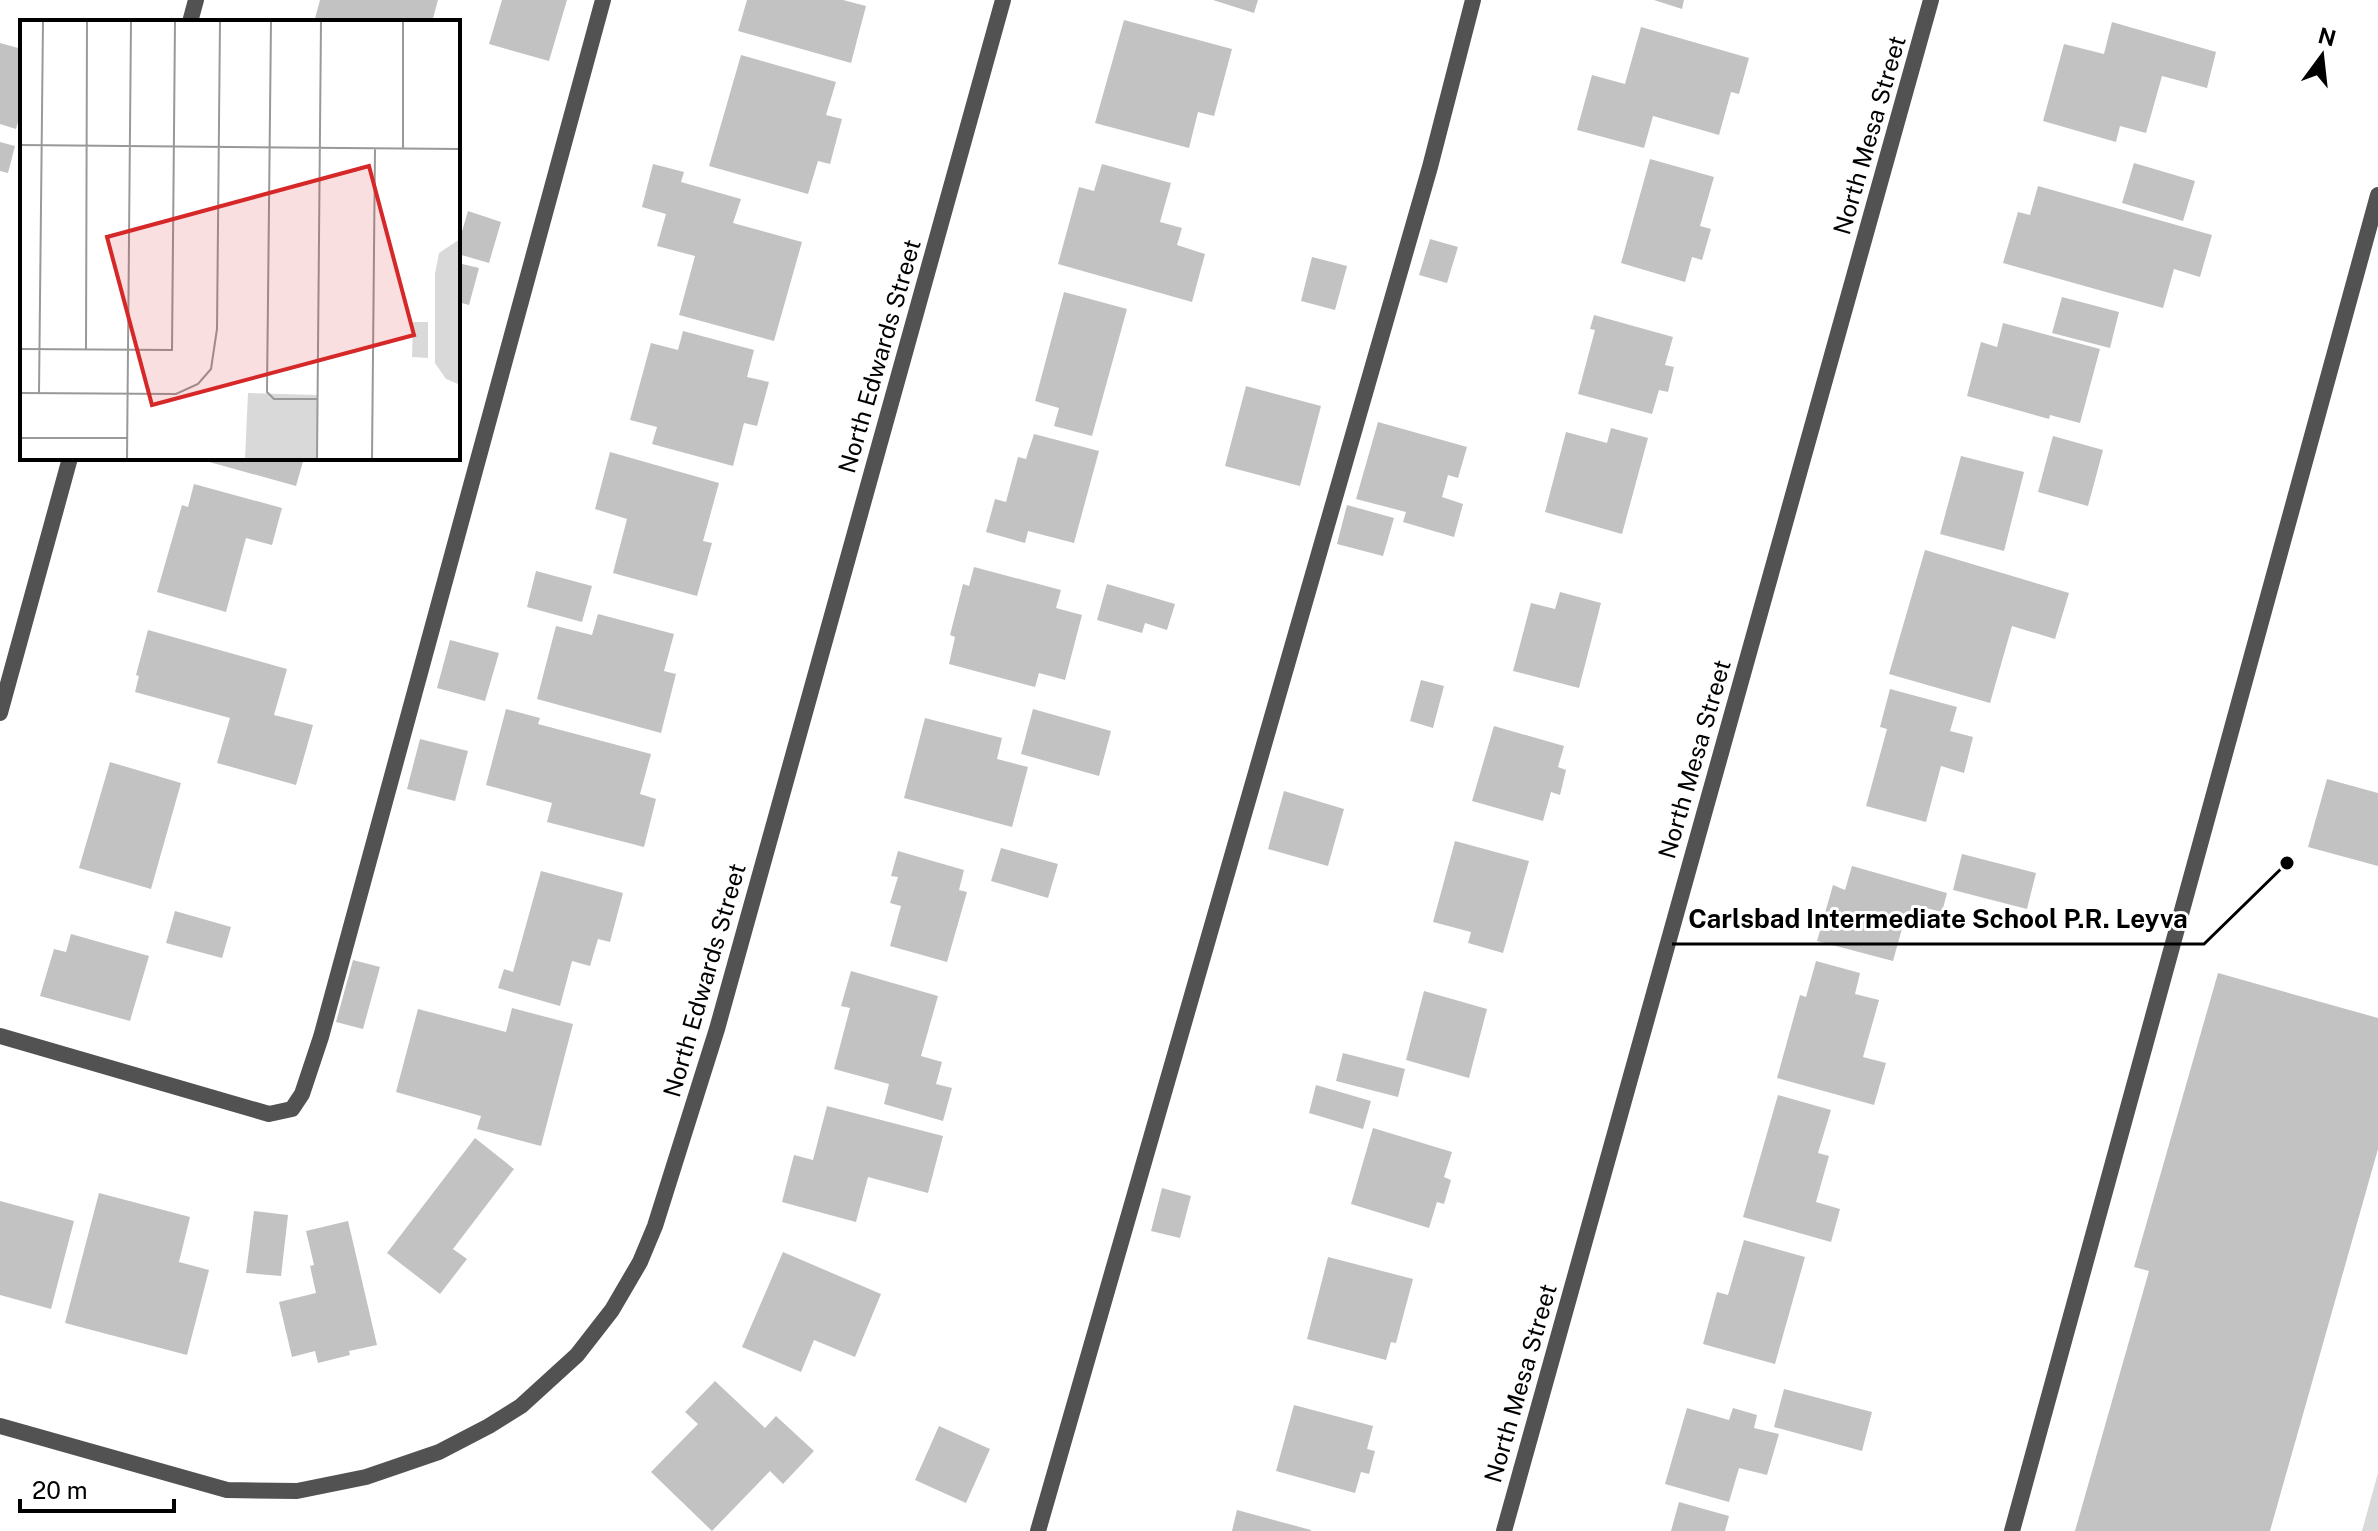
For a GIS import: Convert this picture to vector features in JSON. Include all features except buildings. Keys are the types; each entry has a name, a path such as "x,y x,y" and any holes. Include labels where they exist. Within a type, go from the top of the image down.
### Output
{"street":[{"path":"191,20 196,0"},
{"path":"0,1036 269,1114 292,1109 302,1094 321,1037 603,0"},
{"name":"North Edwards Street","path":"0,1426 227,1490 297,1491 352,1480 439,1452 489,1426 521,1406 577,1355 612,1310 640,1262 655,1226 717,1029 1003,0"},
{"path":"1038,1531 1425,182 1473,0"},
{"name":"North Mesa Street","path":"1504,1531 1931,0"},
{"path":"2012,1531 2378,195"},
{"path":"0,713 69,460"}],"shaded area":[{"path":"2378,1473 2378,1531 2362,1531"}],"place":[{"name":"Carlsbad Intermediate School P.R. Leyva","path":"2287,863"}]}
